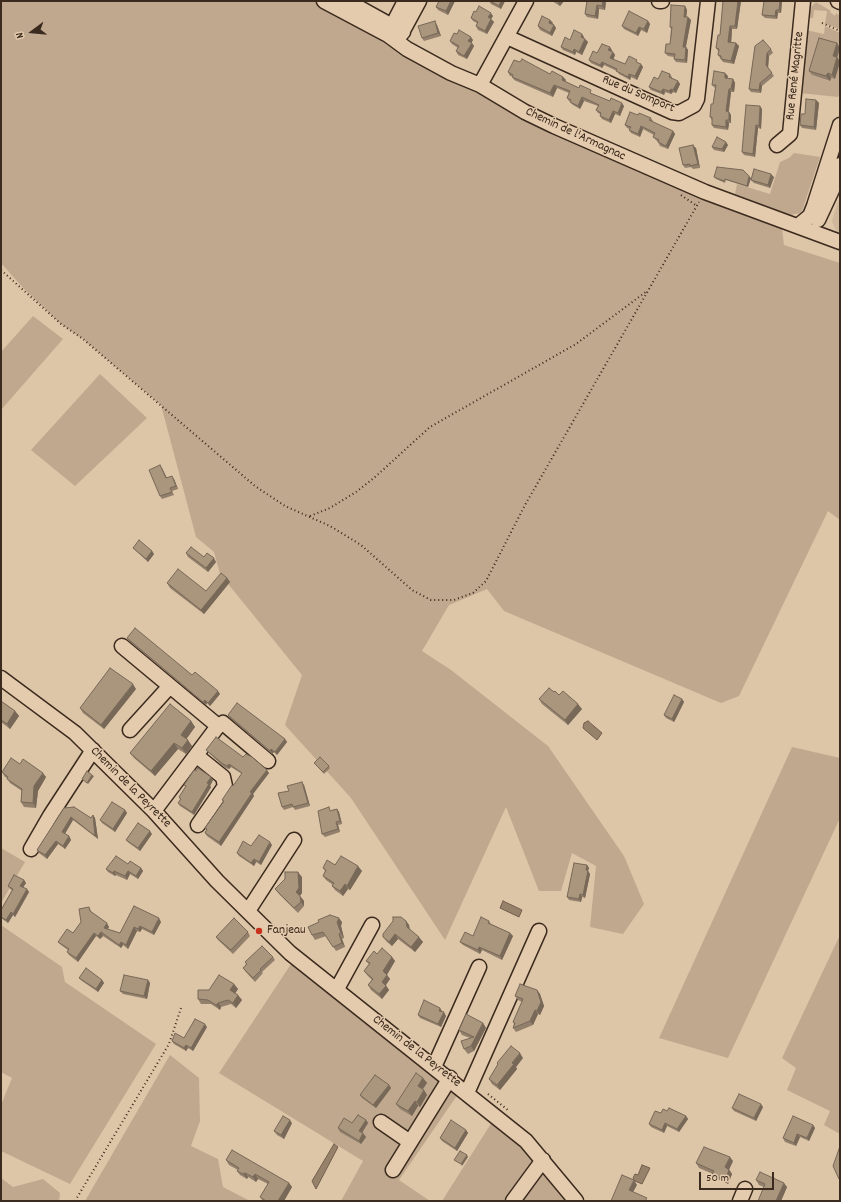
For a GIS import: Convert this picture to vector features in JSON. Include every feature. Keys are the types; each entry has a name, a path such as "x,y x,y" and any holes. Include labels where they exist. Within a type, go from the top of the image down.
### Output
{"street":[{"name":"Chemin de l'Armagnac","path":"324,1 395,34 451,73 480,85 525,112 554,126 705,192 840,242"},
{"path":"347,1 395,34"},
{"path":"395,34 405,1"},
{"path":"395,34 419,1"},
{"path":"480,85 526,1"},
{"name":"Rue du Somport","path":"507,37 672,112 679,113 694,105 697,99 708,1"},
{"name":"Rue René Magritte","path":"777,146 790,134 803,1"},
{"path":"798,226 805,222 810,216 836,163 840,125"},
{"path":"122,646 218,726"},
{"name":"Chemin de la Peyrette","path":"1,678 66,725 93,750 154,811 217,881 290,953 434,1067 450,1078 470,1088 526,1141 576,1201"},
{"path":"130,730 170,686"},
{"path":"154,811 197,756 218,726 223,723 268,760"},
{"path":"31,849 50,816 93,750"},
{"path":"197,756 223,777 225,786 198,825"},
{"path":"248,911 294,840"},
{"path":"337,989 372,925"},
{"path":"470,1088 539,931"},
{"path":"434,1067 479,967"},
{"path":"393,1170 450,1078"},
{"path":"381,1122 410,1142"},
{"path":"513,1201 543,1160"}],"path":[{"path":"822,23 840,31"},
{"path":"1,270 61,324 83,339 255,486 285,506 330,526 361,545 412,590 431,600 454,600 473,593 486,580 525,505 705,192"},
{"path":"308,516 330,508 356,492 374,478 430,427 576,344 648,290"},
{"path":"75,1201 169,1044 182,1008"},
{"path":"470,1088 513,1115"}],"shaded area":[{"path":"1,1 313,1 390,37 490,90 781,220 784,245 840,263 840,520 828,511 739,696 721,703 504,611 487,589 449,605 422,651 451,670 548,746 624,856 644,904 623,934 590,927 596,866 572,853 561,891 539,891 506,807 445,940 351,798 285,725 302,675 220,574 214,552 196,537 161,405 83,339 61,324 25,290 1,263"},
{"path":"816,2 831,11 830,12 835,16 836,13 840,16 840,29 825,24 827,11 814,10 813,18 807,18 811,7"},
{"path":"825,26 840,33 840,59 837,58 812,75 829,81 831,78 835,79 840,63 840,92 838,97 800,93 806,30 824,34"},
{"path":"794,153 820,157 802,211 800,213 790,215 735,194 737,184 770,194 780,162 789,158"},
{"path":"840,196 840,236 838,235 832,221"},
{"path":"33,316 63,339 1,410 1,352"},
{"path":"100,374 147,418 75,486 31,450"},
{"path":"588,721 602,733 597,740 583,728 584,723"},
{"path":"792,747 840,758 840,818 728,1058 659,1038"},
{"path":"1,848 25,862 1,903"},
{"path":"503,901 522,910 519,917 500,908"},
{"path":"1,925 62,967 65,982 156,1044 70,1184 1,1151 1,1105 12,1078 1,1072"},
{"path":"840,935 840,1134 824,1125 830,1111 787,1090 796,1068 782,1058"},
{"path":"291,964 328,989 458,1094 399,1180 430,1201 341,1201 363,1161 219,1073"},
{"path":"170,1055 199,1078 200,1121 191,1146 218,1159 223,1187 250,1201 85,1201"},
{"path":"492,1122 530,1155 565,1201 442,1201"},
{"path":"334,1144 338,1147 316,1189 312,1181"},
{"path":"642,1165 650,1168 642,1184 635,1181 633,1178 635,1174 638,1175"},
{"path":"1,1178 13,1187 43,1179 60,1193 59,1201 1,1201"}],"building":[{"path":"439,1 451,1 446,11 436,7"},
{"path":"490,1 501,1 499,6"},
{"path":"587,1 603,1 602,6 597,5 595,16 585,14"},
{"path":"723,1 738,1 735,26 730,26 728,42 736,43 731,61 721,59 721,56 718,55 719,49 716,48 718,35 720,35"},
{"path":"764,1 780,1 779,10 776,10 775,16 762,15"},
{"path":"671,5 685,6 684,17 688,17 683,47 686,47 685,60 674,59 675,54 665,53 666,44 670,44 672,27 670,27"},
{"path":"479,6 491,13 488,17 491,19 485,31 476,26 478,22 471,18 474,11 476,12"},
{"path":"629,11 648,21 644,29 639,27 636,33 622,26"},
{"path":"542,16 550,20 549,23 554,25 550,33 538,26"},
{"path":"435,21 438,33 422,38 418,26"},
{"path":"459,30 471,37 468,41 472,43 464,56 456,51 459,46 450,41 454,33 457,34"},
{"path":"574,30 582,34 581,37 585,39 579,52 574,49 573,52 561,47 565,37 570,40"},
{"path":"819,38 837,43 833,56 837,57 832,75 828,73 826,76 809,71"},
{"path":"763,40 771,49 767,53 766,65 772,73 760,83 759,90 749,89 755,46"},
{"path":"602,44 610,47 608,50 613,52 610,58 625,64 629,56 637,60 636,62 641,64 635,76 629,74 628,77 616,71 617,69 602,62 600,65 589,60 593,51 597,53"},
{"path":"522,59 550,74 552,71 563,77 562,80 579,88 580,85 591,90 590,93 610,101 611,98 622,103 618,113 613,111 609,120 600,116 601,113 596,110 599,105 582,97 578,106 570,102 571,100 567,98 570,91 554,85 550,93 512,77 513,75 508,72 514,60 520,62"},
{"path":"662,71 670,74 669,77 678,81 673,90 671,89 669,91 663,89 661,92 649,87 654,77 658,79"},
{"path":"714,71 725,73 725,78 733,79 731,89 729,89 726,111 729,112 729,120 726,120 726,127 712,125 712,117 710,117 711,104 713,104 716,85 712,85"},
{"path":"806,99 816,100 814,127 800,125 801,114 805,114"},
{"path":"746,105 760,106 759,126 756,125 753,154 742,152"},
{"path":"630,112 638,115 639,113 651,118 649,120 673,131 666,146 658,142 659,140 653,137 655,133 641,126 638,134 629,130 631,127 625,125"},
{"path":"717,137 726,142 722,149 712,147"},
{"path":"693,145 698,164 690,166 690,164 683,165 679,148"},
{"path":"717,167 743,170 749,176 747,186 725,179 724,181 714,177"},
{"path":"754,169 771,174 768,185 751,180"},
{"path":"160,465 166,478 172,476 176,486 170,488 172,492 160,496 149,470"},
{"path":"139,540 152,551 146,559 133,548"},
{"path":"191,547 204,557 207,553 214,558 206,568 186,553"},
{"path":"178,569 206,591 221,573 227,578 201,610 167,583"},
{"path":"135,628 192,675 195,672 218,691 208,703 205,700 203,702 127,638"},
{"path":"110,668 133,684 101,725 80,708"},
{"path":"549,688 559,695 563,691 578,704 565,720 539,699"},
{"path":"674,695 682,699 672,719 664,715"},
{"path":"1,701 15,711 7,724 1,720"},
{"path":"237,703 285,739 275,752 271,749 270,751 228,715"},
{"path":"170,704 191,721 181,735 188,740 182,748 174,743 151,771 130,753"},
{"path":"216,737 243,757 246,754 252,757 267,770 250,792 252,793 219,842 205,833 207,829 205,828 224,801 222,800 232,785 233,786 242,773 229,764 227,766 223,764 206,750"},
{"path":"320,757 329,766 323,772 314,763"},
{"path":"11,758 20,764 23,759 43,773 34,786 33,803 21,802 22,789 7,779 8,777 2,772"},
{"path":"198,768 211,777 207,783 209,784 192,812 178,803 181,799 179,797 186,786 184,785 194,770 196,771"},
{"path":"87,771 92,775 87,783 82,779"},
{"path":"302,782 308,803 293,807 292,804 282,807 278,793 289,791 287,786"},
{"path":"112,802 125,810 113,829 100,820"},
{"path":"74,807 91,818 93,815 95,836 71,817 62,832 69,836 63,846 56,841 45,855 37,850 64,808"},
{"path":"329,807 330,811 337,809 340,821 336,822 338,829 322,834 318,811"},
{"path":"138,823 150,831 138,848 126,840"},
{"path":"259,835 270,842 259,862 254,859 251,863 237,853 243,841 251,846"},
{"path":"116,856 128,864 130,861 141,868 136,876 128,871 125,876 114,871 113,873 106,869"},
{"path":"341,856 358,866 347,886 345,884 340,891 332,886 334,883 323,876 326,870 323,868 327,860 335,865"},
{"path":"574,863 587,865 586,870 588,871 583,895 580,894 579,899 567,897"},
{"path":"285,872 298,872 299,888 296,892 300,896 301,902 294,908 275,889 285,879"},
{"path":"14,875 24,880 20,886 27,889 13,914 11,912 6,920 1,917 1,910 13,889 8,886"},
{"path":"134,906 159,918 152,932 140,926 138,929 134,927 126,945 121,942 119,945 101,932 98,936 94,933 76,958 67,952 69,949 58,942 67,929 73,933 81,922 79,909 89,907 90,911 107,923 104,928 120,933"},
{"path":"330,915 339,918 337,922 341,933 339,934 342,943 333,947 323,932 312,935 308,927 319,922 318,920"},
{"path":"393,917 401,917 406,921 407,927 419,937 411,947 395,934 389,942 383,937 383,934 393,921"},
{"path":"481,917 489,921 488,923 510,933 500,956 479,947 478,950 460,942 465,932 473,936"},
{"path":"234,918 248,932 231,950 216,937"},
{"path":"262,946 273,957 253,978 243,968 247,964 245,962"},
{"path":"382,948 392,957 383,971 387,975 382,982 386,986 379,994 368,985 373,979 364,971 370,963 366,961 374,951 377,954"},
{"path":"86,968 102,980 96,989 79,978"},
{"path":"124,975 148,980 144,996 120,991"},
{"path":"219,975 234,984 230,990 238,995 233,1003 228,1000 216,1005 208,1000 198,999 198,990 209,990"},
{"path":"520,984 537,990 541,1002 530,1021 513,1028 515,1023 513,1022 523,999 515,996"},
{"path":"424,1000 440,1008 439,1011 444,1012 438,1024 418,1015"},
{"path":"466,1014 483,1023 471,1046 464,1049 461,1041 474,1037 459,1030"},
{"path":"195,1019 205,1024 191,1048 186,1045 184,1048 172,1041 175,1033 184,1038"},
{"path":"511,1046 520,1053 512,1063 514,1064 497,1085 489,1079 498,1064 497,1063"},
{"path":"416,1073 423,1078 418,1086 424,1090 417,1102 415,1101 408,1111 396,1104"},
{"path":"375,1075 389,1085 373,1105 360,1095"},
{"path":"739,1094 761,1104 754,1118 732,1108"},
{"path":"669,1108 686,1116 677,1129 665,1123 662,1130 649,1124 655,1111 661,1113 663,1109 667,1111"},
{"path":"358,1115 366,1120 359,1131 363,1133 359,1141 338,1128 344,1118 352,1123"},
{"path":"283,1116 290,1120 281,1135 274,1131"},
{"path":"793,1116 813,1125 807,1138 797,1134 794,1143 783,1138"},
{"path":"451,1120 466,1130 455,1148 440,1138"},
{"path":"704,1147 730,1157 725,1167 729,1170 725,1180 712,1174 714,1171 696,1163"},
{"path":"839,1149 840,1177 839,1179 833,1166"},
{"path":"232,1150 289,1183 278,1201 266,1201 260,1197 269,1182 255,1174 253,1177 237,1171 239,1168 226,1160"},
{"path":"460,1151 467,1155 461,1164 454,1160"},
{"path":"760,1172 784,1183 776,1201 758,1201 765,1184 756,1180"},
{"path":"622,1175 634,1180 629,1190 647,1198 645,1201 611,1201"}],"place":[{"name":"Fanjeau","path":"259,931"}]}
